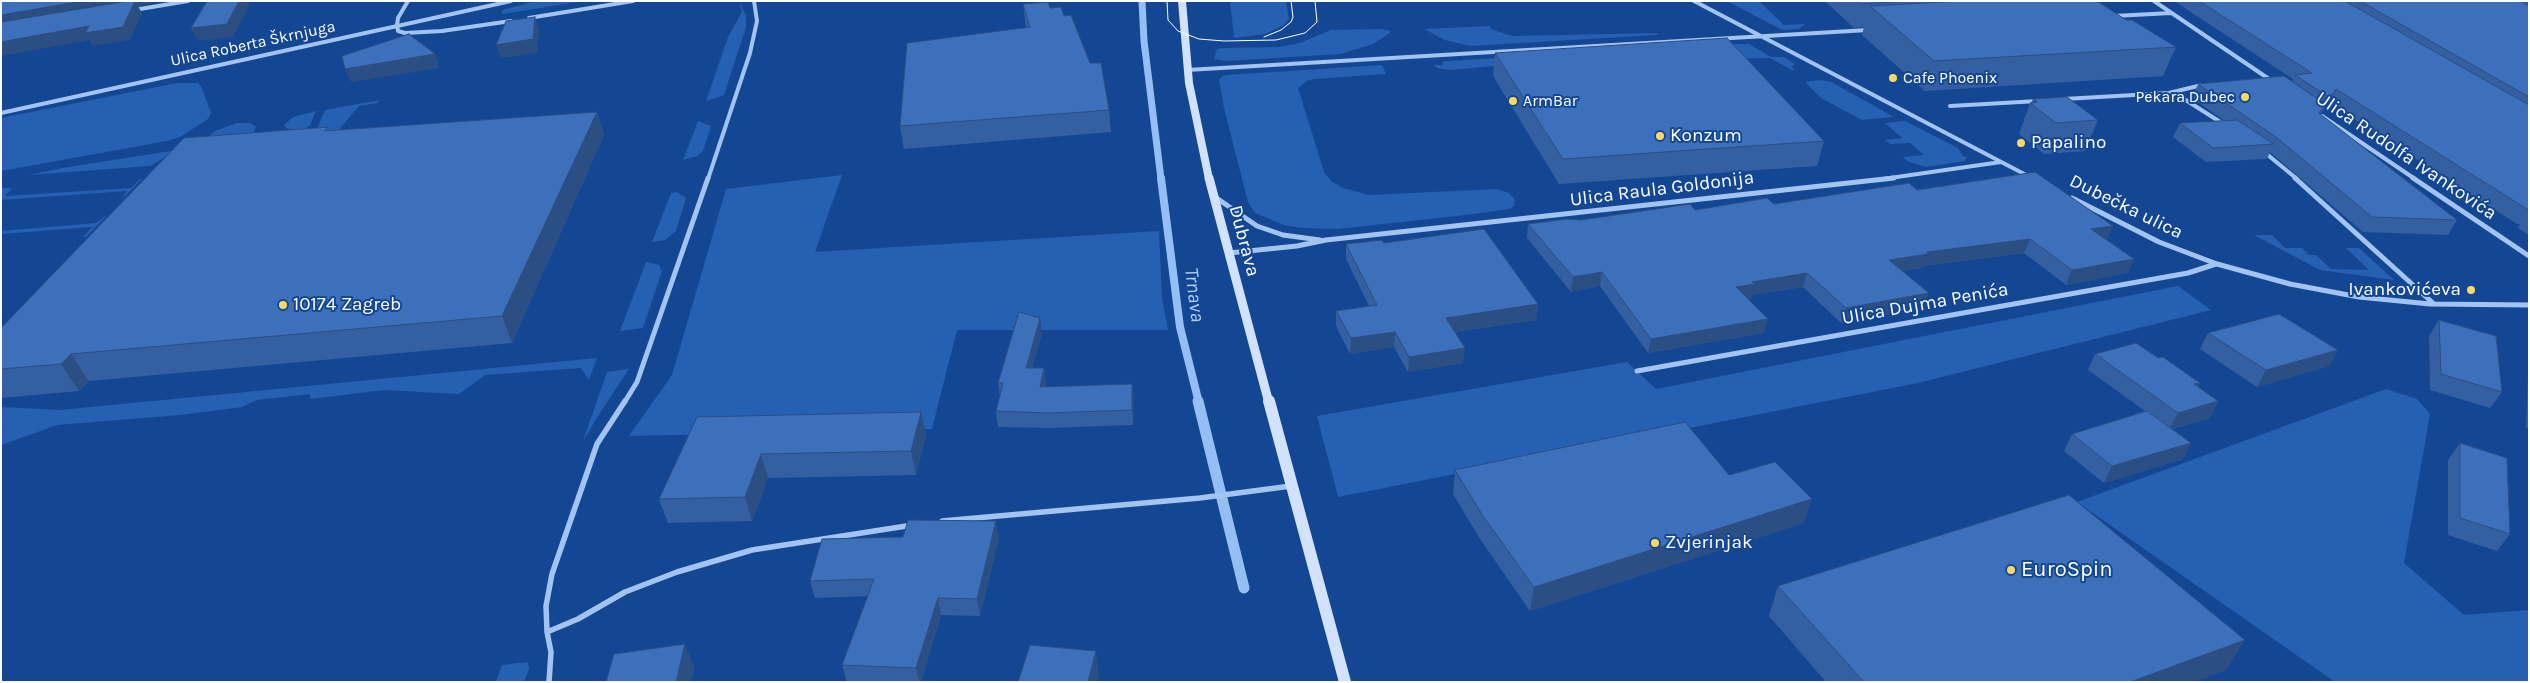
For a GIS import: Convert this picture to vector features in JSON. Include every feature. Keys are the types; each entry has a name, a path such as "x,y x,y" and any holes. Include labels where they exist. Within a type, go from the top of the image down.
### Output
{"main road":[{"name":"Dubrava","path":"1182,1 1187,70 1213,196 1345,682"}],"street":[{"path":"127,12 188,1"},
{"path":"408,1 397,26 398,31 405,33 442,31 633,1"},
{"name":"Ulica Roberta Škrnjuga","path":"1,113 511,1"},
{"path":"549,682 551,652 547,632 546,606 552,574 597,444 637,382 672,290 750,53 757,21 754,1"},
{"path":"1694,1 2031,177"},
{"path":"2154,1 2276,84"},
{"path":"2106,17 2170,13"},
{"path":"1187,70 1760,35 1873,30"},
{"path":"2261,79 2268,78"},
{"path":"2059,100 2173,92 2205,85"},
{"path":"2173,92 2229,127"},
{"path":"1950,106 2039,101"},
{"name":"Ulica Rudolfa Ivankovića","path":"2316,112 2529,256"},
{"path":"2260,149 2308,188 2434,304"},
{"name":"Ulica Raula Goldonija","path":"1229,253 1297,246 1326,240 1908,176 2002,162"},
{"name":"Dubečka ulica","path":"2064,194 2159,242 2217,264 2290,284 2350,296 2434,304 2529,305"},
{"name":"Ulica Raula Goldonija","path":"1213,196 1257,226 1283,235 1326,240"},
{"name":"Ulica Dujma Penića","path":"1637,371 2188,273 2217,264"},
{"path":"939,521 1200,498 1292,486"},
{"path":"547,632 578,619 625,592 677,572 752,550 844,534 920,524"}],"shaded area":[{"path":"536,1 585,1 502,14 502,10"},
{"path":"739,1 746,16 746,27 724,95 706,101 728,37 742,12"},
{"path":"1230,1 1286,1 1289,19 1284,25 1265,34 1234,38"},
{"path":"1727,1 1759,1 1784,25 1805,24 1799,29 1782,30"},
{"path":"1490,26 1491,29 1512,36 1660,33 1656,35 1470,46 1445,40 1424,29"},
{"path":"1381,29 1390,31 1390,33 1373,44 1340,54 1226,61 1214,59 1217,49 1222,48 1280,47 1300,43 1331,30"},
{"path":"1749,44 1771,57 1784,57 1795,64 1791,67 1795,69 1792,70 1770,58 1537,62 1450,70 1437,68 1434,65 1443,65 1442,62 1448,61"},
{"path":"1382,65 1386,74 1314,79 1307,81 1298,88 1324,172 1331,181 1343,188 1369,195 1496,189 1509,193 1515,200 1514,206 1509,209 1466,215 1338,229 1302,228 1284,225 1255,213 1248,202 1224,108 1219,80 1221,77 1226,75"},
{"path":"1821,80 1831,82 1894,117 1862,120 1821,98 1805,82"},
{"path":"177,83 198,83 202,88 211,113 208,119 180,137 167,141 1,171 1,118"},
{"path":"380,100 377,103 359,106 336,133 308,132 318,127 325,110"},
{"path":"316,111 310,125 303,131 286,128 284,125 293,117"},
{"path":"698,121 711,126 703,151 697,156 683,160"},
{"path":"1905,121 1958,148 1963,156 1967,157 1965,161 1926,167 1907,161 1903,157 1924,155 1910,143 1890,144 1885,140 1902,138 1885,123"},
{"path":"237,123 250,123 256,127 253,133 208,137 215,131"},
{"path":"177,150 150,166 29,175 62,168"},
{"path":"842,175 815,252 1159,231 1162,298 1168,330 957,330 932,429 629,436 672,375 726,189"},
{"path":"142,179 121,200 127,191 1,200 1,188 12,188 5,196 131,188"},
{"path":"677,192 686,198 676,231 665,240 652,242 671,193"},
{"path":"109,213 86,237 83,237 92,227 1,234 1,231 96,223"},
{"path":"2254,235 2272,235 2285,248 2302,248 2309,255 2316,255 2331,269 2369,270 2346,248 2359,248 2394,280 2320,270"},
{"path":"646,262 659,265 662,271 643,328 620,331"},
{"path":"2178,286 2211,310 1918,383 1338,497 1317,416 1627,362 1656,389"},
{"path":"597,358 589,380 581,368 485,375 459,394 384,390 310,399 310,394 257,400 242,407 180,415 57,425 1,445 1,407 60,410"},
{"path":"629,369 598,416 583,441 607,372"},
{"path":"2386,389 2417,399 2430,414 2404,563 2464,615 2529,610 2529,682 2335,682 2077,502"},
{"path":"528,662 529,669 524,682 496,682 502,665"}],"building":[{"path":"1,1 83,1 1,15"},
{"path":"135,1 123,27 85,33 89,26 1,42 1,22"},
{"path":"207,1 239,1 227,24 191,28"},
{"path":"1857,1 1910,1 1860,4"},
{"path":"1962,1 2097,1 2126,20 2132,20 2176,47 1934,61 1870,6"},
{"path":"2199,1 2345,1 2529,105 2529,209 2336,89 2330,98 2295,75 2312,73"},
{"path":"2360,1 2520,1 2529,6 2529,97"},
{"path":"1048,2 1050,8 1061,7 1064,16 1071,15 1090,63 1101,63 1109,110 900,126 907,43 1030,27 1023,4"},
{"path":"535,17 533,39 496,45 506,21"},
{"path":"409,34 435,54 345,69 342,56"},
{"name":"Konzum","path":"1727,38 1824,141 1563,159 1495,53"},
{"path":"2284,76 2325,104 2319,113 2457,220 2372,217 2276,137 2198,84"},
{"path":"2067,97 2098,120 2056,123 2030,103 2037,102 2033,99"},
{"path":"597,112 502,316 71,354 61,364 1,369 1,328 184,138 328,127 324,131"},
{"path":"2237,120 2274,144 2213,148 2180,123"},
{"path":"2035,172 2113,226 2091,229 2134,259 2072,270 2030,239 1927,252 1928,254 1889,260 1929,293 1846,308 1807,273 1752,282 1755,284 1736,287 1768,319 1651,339 1602,272 1573,277 1528,224 1567,219 1581,220 1690,204 1695,210 1767,198 1774,204 1909,183 1917,190"},
{"path":"1484,229 1538,304 1446,318 1465,348 1409,357 1395,332 1351,338 1336,311 1377,305 1346,244 1382,240 1384,243"},
{"path":"1019,312 1040,318 1026,368 1044,368 1040,387 1132,384 1132,410 1049,413 996,411 1003,383 998,383"},
{"path":"2279,314 2338,350 2266,370 2208,333"},
{"path":"2439,320 2496,336 2502,392 2441,374"},
{"path":"2136,343 2158,358 2163,357 2200,383 2194,384 2218,401 2178,413 2095,354"},
{"path":"2147,411 2191,443 2112,466 2072,434"},
{"path":"921,412 911,451 761,454 745,497 659,499 697,417"},
{"path":"1685,422 1729,475 1775,462 1812,499 1534,587 1483,516 1455,470"},
{"path":"2460,443 2507,458 2510,534 2460,518"},
{"name":"EuroSpin","path":"2069,495 2245,640 2130,682 1864,682 1778,586"},
{"path":"908,520 996,521 977,599 938,598 916,668 842,665 874,579 810,581 822,539 903,537"},
{"path":"685,644 676,682 606,682 614,654"},
{"path":"1030,645 1096,651 1088,682 1018,682"}],"waterway":[{"name":"Trnava","path":"1142,1 1144,41 1161,179"},
{"name":"Trnava","path":"1161,178 1180,327 1199,403"},
{"name":"Trnava","path":"1198,401 1244,588"}],"tram line":[{"path":"1167,1 1168,20 1178,31 1199,39 1224,41 1276,40 1305,33 1317,22 1315,1"},
{"path":"1264,37 1281,30 1291,22 1293,17 1291,1"}],"place":[{"name":"Cafe Phoenix","path":"1893,78"},
{"name":"Pekara Dubec","path":"2245,97"},
{"name":"ArmBar","path":"1513,101"},
{"name":"Konzum","path":"1660,136"},
{"name":"Papalino","path":"2021,143"},
{"name":"Ivankovićeva","path":"2471,290"},
{"name":"10174 Zagreb","path":"283,305"},
{"name":"Zvjerinjak","path":"1655,543"},
{"name":"EuroSpin","path":"2011,570"}]}
